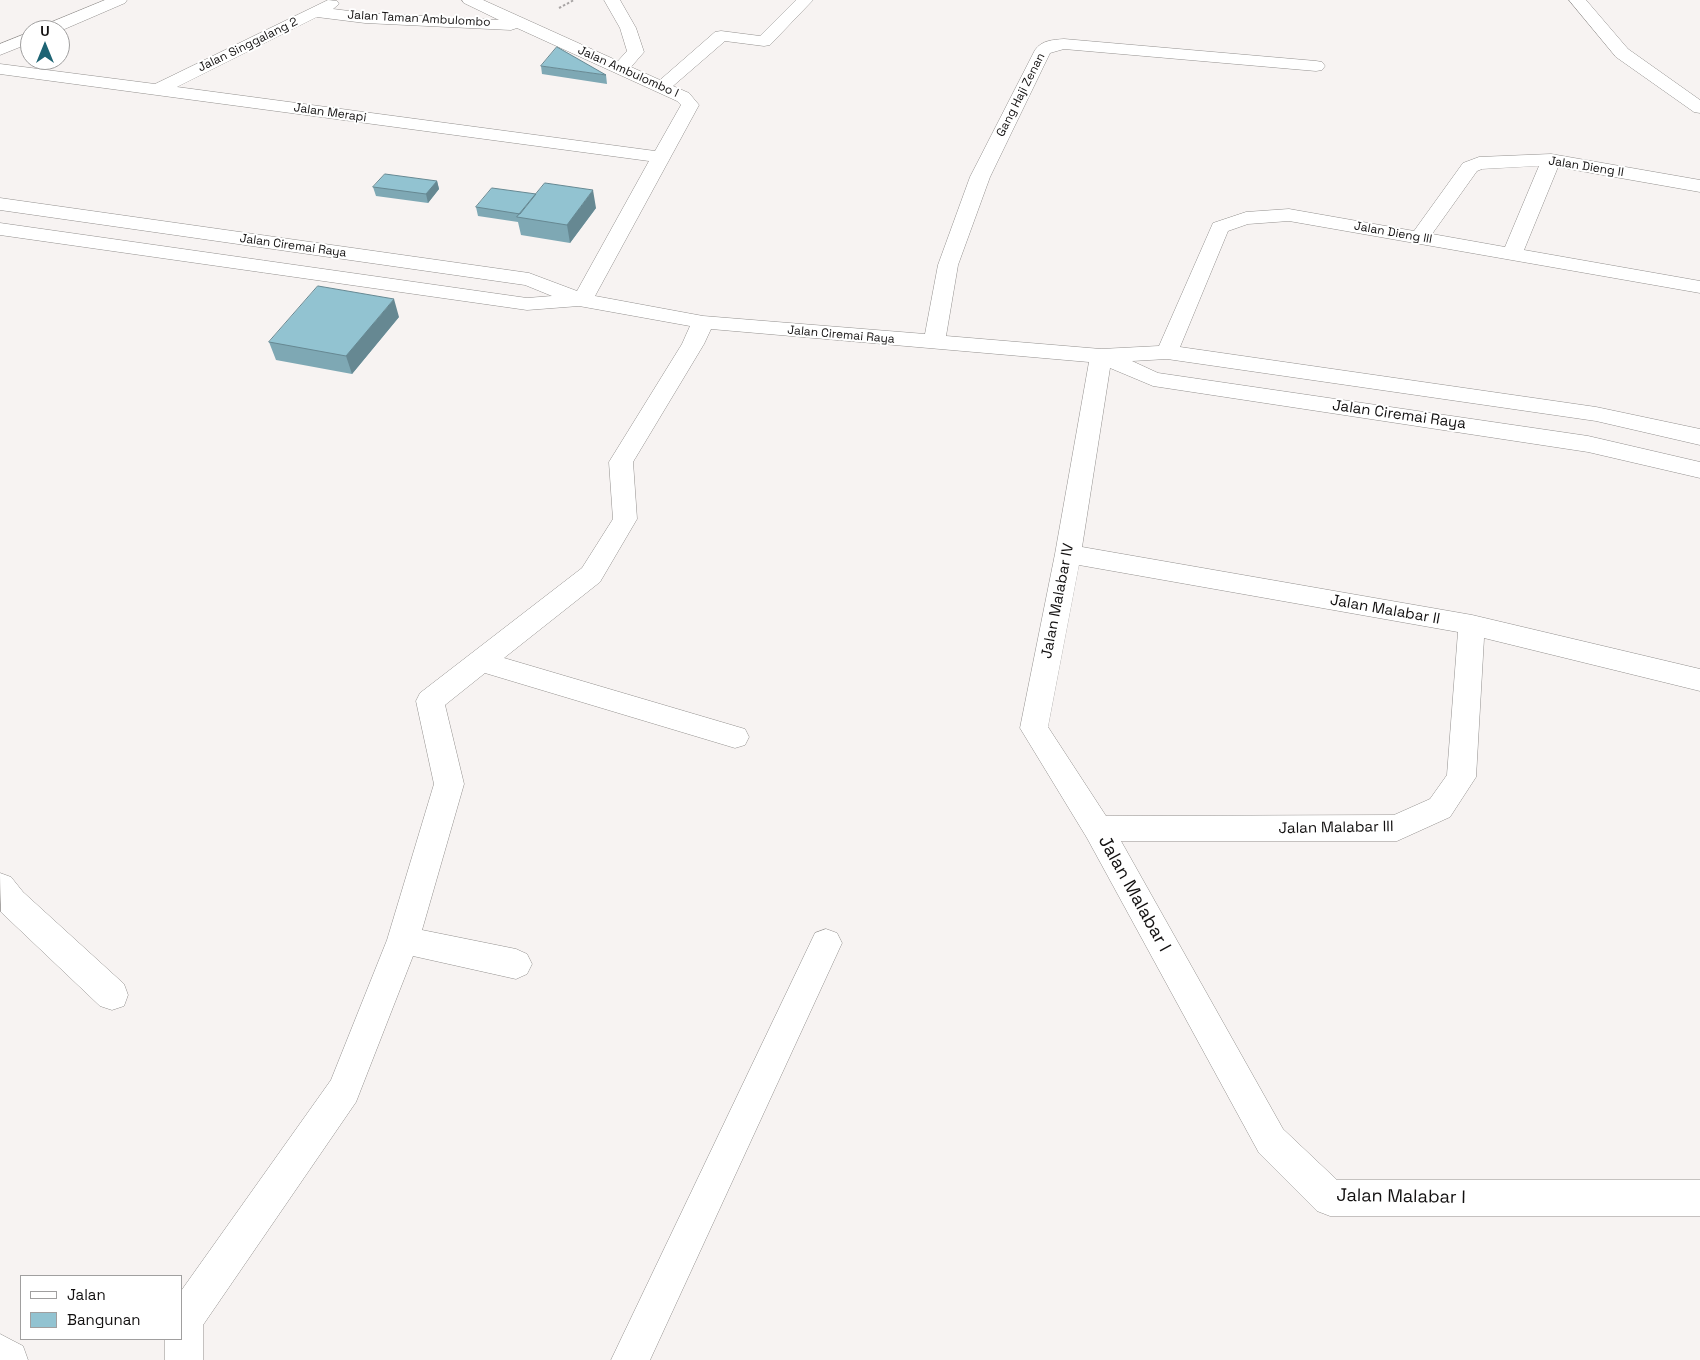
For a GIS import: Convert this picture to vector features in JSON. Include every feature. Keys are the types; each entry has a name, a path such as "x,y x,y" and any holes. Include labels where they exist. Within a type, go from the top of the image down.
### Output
{"street":[{"path":"70,21 119,0"},
{"name":"Jalan Singgalang 2","path":"158,90 339,0"},
{"name":"Jalan Ambulombo I","path":"470,0 683,97 690,105 582,300"},
{"path":"612,0 628,28 636,52 621,68"},
{"path":"662,87 721,36 764,41 805,0"},
{"path":"1577,0 1622,52 1700,108"},
{"name":"Jalan Taman Ambulombo","path":"316,12 365,18 522,25"},
{"path":"0,50 20,41"},
{"name":"Gang Haji Zenan","path":"934,343 948,265 980,177 1043,50 1051,45 1064,44 1316,66"},
{"name":"Jalan Merapi","path":"0,69 660,157"},
{"path":"1512,254 1551,160"},
{"name":"Jalan Dieng II","path":"1419,238 1470,166 1495,162 1551,160 1700,186"},
{"name":"Jalan Ciremai Raya","path":"0,204 529,279 582,300 703,322 1101,356 1167,352 1596,414 1700,437"},
{"name":"Jalan Dieng III","path":"1167,352 1220,228 1246,218 1289,215 1700,287"},
{"name":"Jalan Ciremai Raya","path":"0,229 527,304 582,300"},
{"path":"184,1360 184,1320 344,1090 403,940 448,784 430,701 591,575 625,519 621,462 693,344 703,322"},
{"name":"Jalan Ciremai Raya","path":"1101,356 1152,379 1510,431 1588,444 1700,470"},
{"name":"Jalan Malabar IV","path":"1098,829 1034,728 1068,554 1101,356"},
{"path":"1510,431 1514,402"},
{"name":"Jalan Malabar II","path":"1068,554 1472,625 1700,680"},
{"name":"Jalan Malabar III","path":"1098,829 1397,828 1440,808 1461,777 1472,625"},
{"path":"482,662 735,737"},
{"name":"Jalan Malabar I","path":"1098,829 1271,1141 1330,1198 1700,1198"},
{"path":"0,886 12,902 112,996"},
{"path":"403,940 516,964"},
{"path":"630,1360 826,943"},
{"path":"0,1353 9,1360"}],"building":[{"path":"557,47 606,75 541,66"},
{"path":"385,174 437,181 426,194 373,187"},
{"path":"545,183 593,190 567,225 517,217"},
{"path":"492,188 536,194 520,214 476,207"},
{"path":"318,286 394,299 346,356 269,342"}]}
